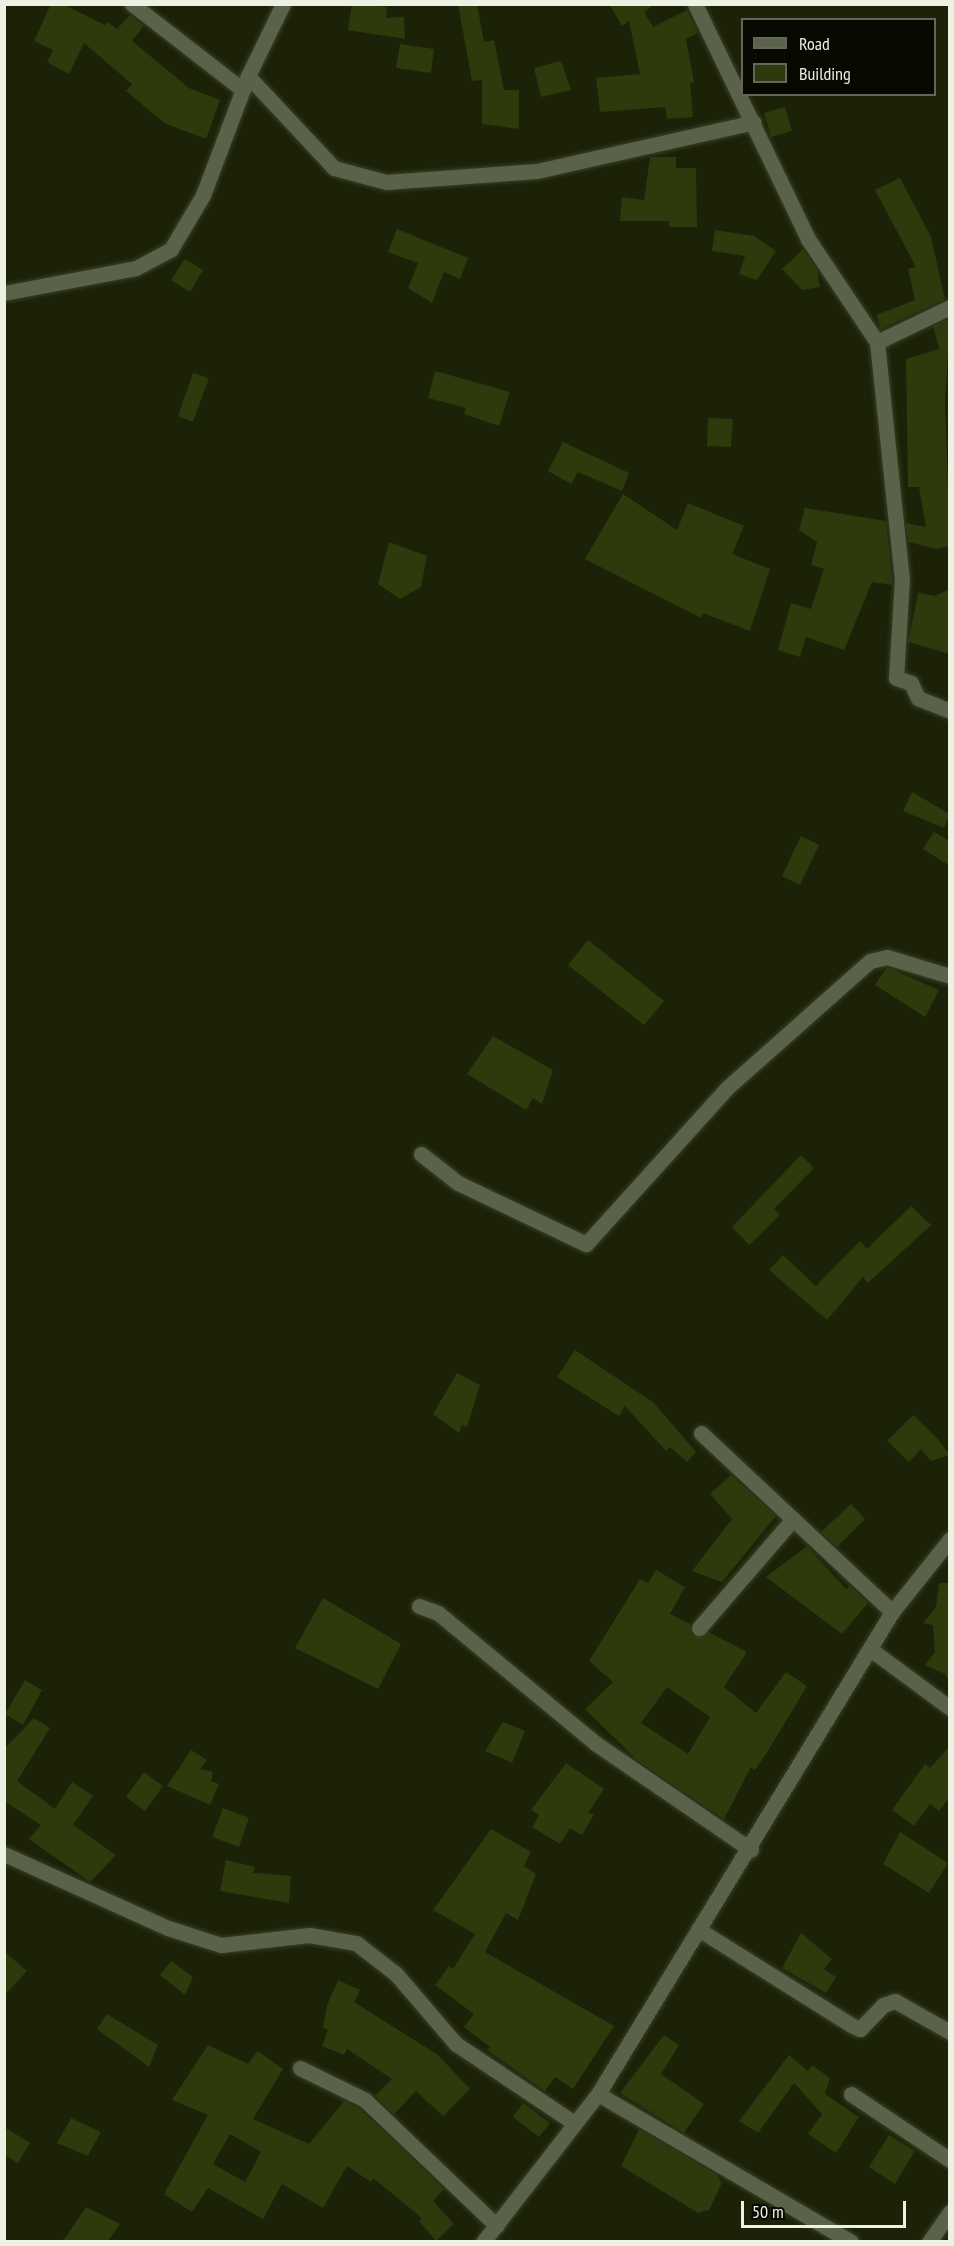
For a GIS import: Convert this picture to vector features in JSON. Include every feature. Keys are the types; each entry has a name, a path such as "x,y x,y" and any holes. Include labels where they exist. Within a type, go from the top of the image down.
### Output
{"street":[{"path":"132,4 246,83 334,168 353,178 386,182 537,171 754,122"},
{"path":"4,293 136,268 171,249 203,195 246,83 283,4"},
{"path":"695,4 819,258 877,342 902,578 896,678 911,683 918,698 950,711"},
{"path":"877,342 950,307"},
{"path":"421,1154 458,1183 586,1244 728,1087 870,961 888,957 950,976"},
{"path":"701,1433 892,1612"},
{"path":"699,1628 794,1520"},
{"path":"483,2241 497,2226 573,2122 598,2094 698,1929 751,1850 892,1612 950,1539"},
{"path":"419,1606 438,1613 595,1743 751,1850"},
{"path":"870,1649 950,1708"},
{"path":"4,1854 168,1928 221,1945 309,1935 356,1943 396,1974 456,2044 573,2122"},
{"path":"698,1929 860,2029 883,2005 895,2001 950,2032"},
{"path":"300,2068 365,2100 497,2226"},
{"path":"598,2094 850,2241"},
{"path":"851,2094 950,2160"},
{"path":"929,2241 950,2212"}],"building":[{"path":"51,4 63,4 105,25 108,22 117,29 130,15 144,26 132,41 189,88 220,100 206,139 166,124 126,91 132,84 84,43 69,74 47,62 53,50 34,41"},
{"path":"352,4 387,7 386,18 404,17 405,39 348,30"},
{"path":"458,4 477,4 484,42 494,40 504,90 519,90 519,129 482,124 482,80 472,81"},
{"path":"609,4 655,4 644,12 653,27 687,10 698,33 686,39 694,82 690,83 693,117 667,119 665,107 600,112 596,78 640,74 629,21 622,26"},
{"path":"400,44 434,49 431,73 396,68"},
{"path":"561,61 571,90 541,97 534,68"},
{"path":"785,107 792,131 771,137 764,113"},
{"path":"650,157 676,157 676,168 696,168 697,227 669,227 669,221 620,221 622,197 644,200"},
{"path":"900,178 931,237 945,299 881,329 876,315 915,300 908,269 916,267 875,190"},
{"path":"397,229 468,258 460,279 444,272 432,303 408,288 418,263 388,252"},
{"path":"715,230 754,236 776,251 757,280 739,274 745,256 712,251"},
{"path":"803,249 817,270 820,287 802,290 782,269"},
{"path":"185,259 203,270 190,292 171,280"},
{"path":"950,318 945,402 950,546 937,549 908,542 906,523 926,527 919,487 908,487 906,359 939,349 933,326"},
{"path":"435,371 510,392 499,426 464,414 466,408 428,398"},
{"path":"193,373 209,378 193,422 178,416"},
{"path":"708,418 733,419 731,447 707,446"},
{"path":"563,442 629,473 622,491 578,472 571,484 548,471"},
{"path":"623,494 677,530 688,503 744,526 732,554 770,569 750,631 703,613 701,618 585,559"},
{"path":"805,508 886,521 892,585 872,582 844,650 806,637 800,657 778,650 791,603 811,609 824,569 811,565 817,542 799,530"},
{"path":"389,542 427,556 421,587 400,599 378,584"},
{"path":"950,589 950,654 908,642 918,593 935,596"},
{"path":"912,792 950,814 944,828 903,811"},
{"path":"934,832 950,841 950,866 923,849"},
{"path":"801,836 819,845 800,885 782,876"},
{"path":"588,940 664,1001 644,1025 568,965"},
{"path":"887,967 939,990 925,1017 875,985"},
{"path":"493,1036 553,1070 542,1104 533,1098 526,1110 467,1074"},
{"path":"801,1155 814,1168 774,1209 780,1215 749,1245 732,1227"},
{"path":"911,1206 931,1225 868,1283 863,1277 827,1320 769,1270 783,1255 816,1286 860,1241 867,1249"},
{"path":"575,1350 654,1403 696,1452 687,1462 670,1447 666,1451 625,1406 619,1416 557,1377"},
{"path":"457,1373 480,1385 467,1427 462,1425 459,1433 433,1414"},
{"path":"913,1415 936,1437 950,1455 931,1461 921,1449 909,1462 887,1441"},
{"path":"731,1475 776,1516 722,1582 692,1571 732,1519 710,1494"},
{"path":"851,1504 865,1519 837,1547 821,1532"},
{"path":"807,1546 846,1589 850,1586 868,1603 842,1634 766,1577"},
{"path":"656,1570 685,1587 670,1614 690,1624 692,1635 708,1632 747,1652 724,1687 756,1713 786,1672 807,1686 755,1770 751,1767 724,1819 637,1760 585,1709 613,1682 589,1661 640,1579 648,1583","holes":["667,1687 710,1717 688,1754 641,1723"]},
{"path":"939,1583 950,1583 950,1684 945,1674 925,1665 935,1652 933,1625 923,1623 936,1607"},
{"path":"323,1598 401,1644 378,1689 295,1648"},
{"path":"25,1680 42,1690 23,1725 5,1714"},
{"path":"34,1718 50,1728 17,1781 55,1809 72,1782 93,1796 73,1825 116,1855 90,1882 29,1839 41,1825 4,1801 4,1749"},
{"path":"503,1722 525,1731 512,1763 485,1751"},
{"path":"950,1746 950,1797 939,1811 930,1804 914,1826 892,1810 925,1764 930,1768"},
{"path":"191,1750 207,1760 200,1769 213,1772 211,1781 219,1784 210,1805 167,1786"},
{"path":"566,1763 604,1789 588,1813 594,1814 582,1835 570,1828 560,1844 532,1827 539,1815 531,1810"},
{"path":"144,1772 163,1786 145,1811 126,1797"},
{"path":"223,1808 249,1818 239,1847 212,1837"},
{"path":"491,1829 531,1852 524,1866 536,1874 518,1920 506,1913 485,1952 614,2026 573,2089 555,2077 545,2091 487,2050 490,2047 464,2027 474,2014 435,1985 449,1966 453,1969 475,1934 433,1910"},
{"path":"900,1832 948,1863 929,1893 883,1864"},
{"path":"226,1860 255,1867 253,1873 291,1876 289,1903 220,1891"},
{"path":"801,1933 832,1959 824,1969 836,1977 826,1993 782,1968"},
{"path":"4,1951 27,1971 4,1996"},
{"path":"171,1961 193,1977 185,1995 160,1975"},
{"path":"338,1980 360,1990 354,2002 438,2055 470,2089 443,2116 416,2091 394,2114 375,2096 392,2079 347,2049 344,2055 322,2046 328,2030 323,2028 327,2005"},
{"path":"107,2014 158,2045 149,2067 97,2029"},
{"path":"664,2035 679,2045 661,2074 704,2104 684,2133 620,2093"},
{"path":"208,2045 248,2064 258,2051 283,2069 253,2119 309,2144 344,2101 359,2108 444,2189 433,2201 454,2224 436,2241 419,2221 422,2218 373,2178 371,2182 347,2166 323,2208 282,2184 263,2219 208,2188 192,2212 164,2194 208,2115 172,2100","holes":["230,2134 261,2152 245,2182 213,2164"]},
{"path":"789,2055 808,2071 812,2065 830,2078 825,2094 859,2117 836,2153 808,2134 822,2114 794,2083 758,2133 739,2121"},
{"path":"523,2103 550,2123 539,2137 513,2117"},
{"path":"71,2118 101,2132 88,2156 57,2143"},
{"path":"4,2127 30,2143 18,2163 4,2155"},
{"path":"639,2129 717,2175 722,2183 709,2210 698,2213 621,2166"},
{"path":"889,2135 915,2151 895,2184 869,2167"},
{"path":"86,2207 120,2224 108,2241 63,2241"}]}
